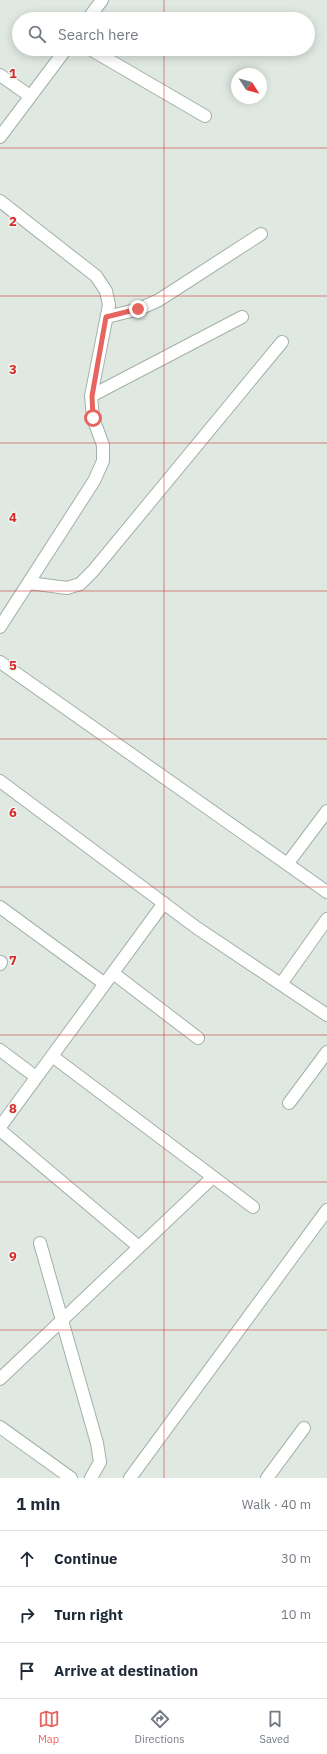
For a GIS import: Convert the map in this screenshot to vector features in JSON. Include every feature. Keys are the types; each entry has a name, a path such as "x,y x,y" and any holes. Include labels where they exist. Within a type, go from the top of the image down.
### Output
{"street":[{"path":"93,12 102,0"},
{"path":"0,137 61,56"},
{"path":"102,56 205,116"},
{"path":"0,75 30,96"},
{"path":"0,201 96,276 106,291 109,305 92,396 93,418 103,445 103,461 94,481 29,582 4,613 0,627"},
{"path":"106,317 138,309 159,300 261,234"},
{"path":"92,396 242,317"},
{"path":"29,582 67,588 80,584 93,571 282,342"},
{"path":"0,662 327,892"},
{"path":"0,781 197,928 327,1015"},
{"path":"288,864 327,811"},
{"path":"139,1247 0,1128 164,903"},
{"path":"0,907 105,984"},
{"path":"281,984 327,919"},
{"path":"112,973 198,1038"},
{"path":"0,1050 36,1077"},
{"path":"289,1103 327,1052"},
{"path":"52,1056 253,1207"},
{"path":"0,1379 213,1177"},
{"path":"130,1478 327,1210"},
{"path":"40,1243 97,1443 100,1462 91,1478"},
{"path":"267,1478 304,1428"},
{"path":"1,1431 71,1478"}],"route":[{"path":"93,418 92,396 106,317 138,309"}]}
